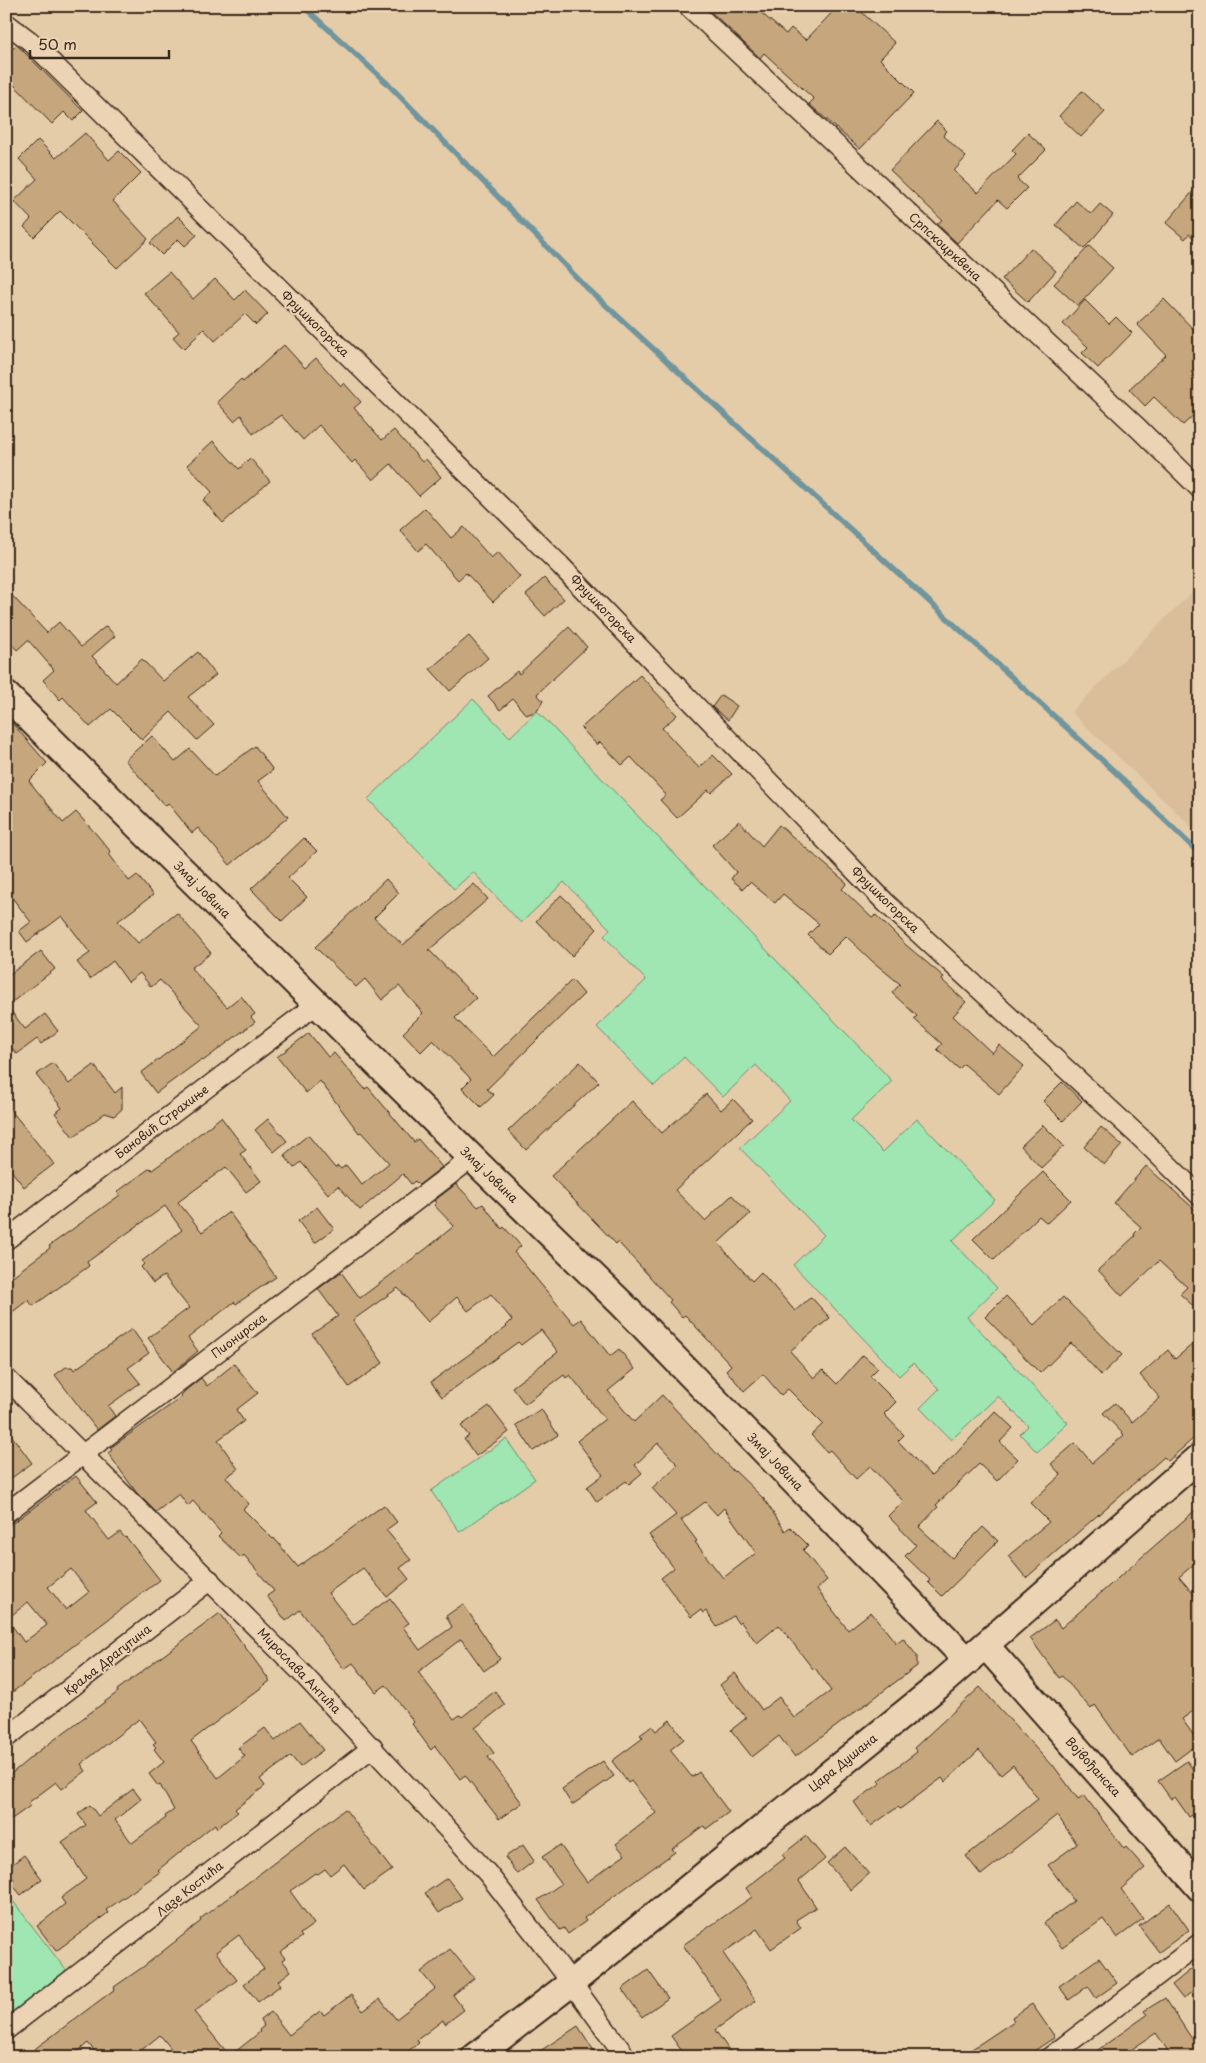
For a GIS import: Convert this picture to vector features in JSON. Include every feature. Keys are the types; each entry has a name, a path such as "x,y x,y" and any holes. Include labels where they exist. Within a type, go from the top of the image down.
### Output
{"street":[{"name":"Српскоцрквена","path":"688,6 1131,421 1200,489"},
{"name":"Фрушкогорска","path":"6,23 30,41 560,565 886,903 1142,1139 1200,1196"},
{"name":"Змај Јовина","path":"6,695 472,1158 977,1653"},
{"name":"Бановић Страхиње","path":"8,1236 317,1004"},
{"name":"Пионирска","path":"6,1514 472,1158"},
{"name":"Мирослава Антића","path":"6,1378 210,1580 373,1747 488,1874 545,1947 570,1984 626,2057"},
{"name":"Цара Душана","path":"475,2057 570,1984 977,1653 1200,1457"},
{"name":"Краља Драгутина","path":"6,1738 210,1580"},
{"name":"Војвођанска","path":"977,1653 1200,1888"},
{"name":"Лазе Костића","path":"6,2030 373,1747"},
{"path":"1050,2057 1200,1943"}],"shaded area":[{"path":"1200,584 1200,835 1071,712"}],"green space":[{"path":"473,699 510,737 537,711 892,1081 851,1120 883,1152 917,1119 995,1200 952,1241 997,1288 967,1317 1068,1423 1037,1452 1020,1434 1028,1426 998,1396 951,1440 920,1408 939,1389 913,1363 899,1376 793,1265 824,1235 740,1148 790,1101 756,1065 723,1097 684,1057 654,1086 597,1027 646,980 604,936 610,929 564,882 521,923 473,872 454,889 368,799"},
{"path":"506,1439 535,1479 460,1532 431,1491"},
{"path":"6,1892 69,1974 6,2021"}],"building":[{"path":"705,6 753,6 786,34 791,28 806,40 838,6 855,6 895,43 880,59 914,93 860,149 809,104 814,99 764,53 760,58"},
{"path":"17,45 83,111 73,121 64,112 52,124 14,85 6,92 6,55"},
{"path":"1082,91 1105,112 1081,137 1059,116"},
{"path":"937,121 947,131 943,135 966,157 954,171 978,193 1016,154 1012,150 1028,133 1046,150 1017,179 1027,188 1007,208 998,200 957,243 937,224 942,220 890,170"},
{"path":"85,133 109,160 119,151 141,173 113,201 148,239 117,268 60,211 34,237 24,227 31,219 14,201 37,179 19,159 38,140 56,158"},
{"path":"1200,183 1200,243 1189,234 1185,239 1166,223"},
{"path":"1076,201 1091,214 1100,204 1113,215 1084,249 1056,225"},
{"path":"178,216 197,235 185,246 178,239 162,255 150,243"},
{"path":"1089,246 1113,268 1078,306 1054,284"},
{"path":"1031,248 1056,271 1028,302 1002,279"},
{"path":"169,272 193,299 215,279 235,300 245,290 268,314 256,325 245,314 215,341 204,329 184,349 173,337 179,332 144,293"},
{"path":"1164,299 1200,336 1200,363 1191,372 1200,381 1200,409 1183,425 1154,397 1145,406 1129,389 1166,355 1137,324"},
{"path":"1085,300 1109,324 1116,317 1132,333 1098,368 1082,353 1088,347 1063,324"},
{"path":"284,345 305,368 316,358 341,386 344,383 361,402 354,408 382,440 394,430 422,462 426,459 441,477 419,496 391,464 373,480 355,460 352,463 319,425 303,440 281,415 253,434 241,415 234,421 217,402 241,379 243,382"},
{"path":"213,441 239,469 250,458 270,481 223,523 203,500 212,492 187,465"},
{"path":"425,508 451,538 464,527 491,558 498,552 520,577 493,602 466,573 458,580 426,544 418,551 400,530"},
{"path":"544,578 564,599 545,616 526,595"},
{"path":"6,589 47,633 59,622 81,647 106,626 115,636 92,656 116,683 142,659 163,681 198,652 216,675 188,697 214,725 197,740 171,712 142,740 111,709 90,727 63,697 60,700 43,680 54,670 28,640 17,650 6,638"},
{"path":"569,627 587,647 537,694 543,701 537,711 526,715 513,699 500,710 488,696 517,671 519,674"},
{"path":"469,636 488,658 450,691 430,669"},
{"path":"640,675 677,715 662,728 699,768 713,755 732,774 711,793 708,790 677,818 660,800 666,795 631,757 622,765 600,742 597,745 581,728"},
{"path":"721,695 737,706 728,720 712,707"},
{"path":"6,716 47,763 29,781 63,823 76,812 111,852 109,854 129,881 137,875 153,895 118,921 138,943 177,913 211,953 191,968 227,1007 241,996 255,1014 251,1017 255,1022 156,1093 141,1073 202,1026 160,980 151,987 140,973 128,982 113,961 90,979 77,962 90,953 62,916 27,942 19,931 31,922 6,890"},
{"path":"152,736 175,762 190,749 215,776 255,746 273,770 258,781 288,817 230,865 198,828 192,833 168,803 165,806 125,760"},
{"path":"739,821 762,846 779,825 847,883 842,889 872,918 876,915 906,945 944,977 942,980 966,1002 953,1016 992,1053 999,1045 1024,1066 999,1094 964,1064 959,1069 937,1049 942,1044 914,1019 917,1016 892,993 900,984 846,936 828,954 808,935 819,924 783,894 775,903 750,882 743,889 731,879 736,872 712,845"},
{"path":"304,838 317,851 288,878 307,897 282,921 251,889"},
{"path":"386,879 399,893 374,918 403,945 474,884 488,899 429,950 476,998 455,1018 493,1057 572,980 584,994 487,1089 494,1095 481,1107 462,1088 471,1079 433,1040 421,1052 403,1033 423,1013 399,986 382,1000 365,979 356,987 315,947"},
{"path":"561,895 597,929 572,956 536,921"},
{"path":"41,951 55,969 7,1006 25,1029 45,1014 58,1031 41,1044 37,1039 17,1054 6,1041 6,977"},
{"path":"309,1033 328,1057 334,1053 365,1089 368,1087 414,1142 418,1139 442,1167 419,1185 415,1181 411,1184 403,1174 360,1210 338,1186 328,1194 301,1162 294,1168 284,1155 308,1135 335,1168 338,1166 341,1169 346,1165 362,1185 389,1163 361,1132 359,1133 320,1081 306,1093 277,1057"},
{"path":"580,1062 599,1082 526,1150 508,1131"},
{"path":"53,1063 69,1084 94,1065 115,1093 122,1087 122,1109 114,1116 105,1113 73,1137 55,1113 62,1108 36,1075"},
{"path":"1062,1082 1082,1101 1063,1121 1043,1101"},
{"path":"706,1094 721,1110 733,1099 752,1119 675,1190 705,1221 732,1195 750,1214 718,1243 752,1281 761,1272 795,1311 811,1297 830,1318 790,1351 814,1378 823,1370 837,1384 863,1355 878,1368 870,1376 896,1402 884,1414 904,1435 898,1441 931,1476 954,1456 995,1411 1013,1428 1000,1442 1018,1459 997,1481 979,1464 936,1505 938,1507 919,1527 952,1558 983,1527 998,1541 942,1596 928,1582 930,1580 905,1556 916,1545 888,1516 903,1501 870,1466 856,1479 830,1450 827,1452 811,1435 823,1424 788,1389 781,1395 763,1374 744,1391 726,1370 731,1365 685,1315 682,1317 669,1302 671,1300 618,1242 616,1244 551,1176 632,1101 662,1133"},
{"path":"6,1104 54,1164 24,1187 6,1164"},
{"path":"221,1117 246,1150 240,1154 261,1181 246,1192 226,1167 178,1202 202,1232 229,1212 276,1277 236,1304 234,1302 188,1338 198,1351 173,1372 148,1338 189,1308 164,1276 153,1283 141,1267 144,1264 142,1261 182,1230 165,1206 87,1262 89,1266 33,1306 28,1300 6,1317 6,1281 50,1248 49,1246 120,1195 117,1192 150,1168 152,1170 166,1160"},
{"path":"268,1119 287,1141 274,1152 255,1130"},
{"path":"1043,1125 1064,1146 1041,1168 1021,1146"},
{"path":"1101,1127 1122,1145 1104,1165 1084,1147"},
{"path":"1146,1166 1200,1214 1200,1312 1180,1294 1187,1287 1159,1261 1122,1296 1098,1270 1135,1236 1134,1234 1141,1227 1114,1203"},
{"path":"1043,1172 1071,1200 1047,1223 1039,1216 994,1260 973,1239"},
{"path":"456,1184 478,1207 483,1204 502,1229 504,1227 521,1246 514,1252 574,1324 581,1319 610,1356 619,1349 635,1369 608,1391 634,1422 662,1395 734,1472 764,1499 785,1531 790,1527 808,1545 803,1550 827,1580 817,1589 848,1630 871,1612 896,1643 903,1638 917,1656 917,1666 795,1757 779,1736 752,1757 731,1730 746,1718 720,1685 735,1673 762,1710 779,1697 794,1718 831,1691 815,1668 813,1669 779,1625 757,1643 740,1621 738,1623 733,1616 717,1627 706,1611 703,1613 701,1610 691,1617 661,1578 674,1568 649,1535 676,1515 652,1488 678,1465 658,1443 635,1465 642,1473 629,1484 626,1481 597,1502 587,1487 603,1475 577,1441 605,1419 570,1375 566,1378 564,1375 525,1404 512,1387 558,1352 541,1330 521,1345 518,1342 442,1397 431,1382 507,1327 512,1320 491,1294 468,1311 457,1297 428,1322 398,1288 353,1320 383,1363 349,1387 312,1334 338,1316 318,1289 341,1272 360,1298 427,1248 454,1226 434,1205 436,1203 434,1201","holes":["705,1502 717,1515 724,1508 756,1553 723,1578 695,1542 697,1541 681,1520"]},
{"path":"317,1207 334,1229 315,1243 298,1221"},
{"path":"1006,1296 1034,1325 1063,1297 1122,1355 1101,1375 1071,1343 1040,1373 985,1317"},
{"path":"132,1329 149,1353 128,1368 140,1383 108,1406 115,1416 97,1430 55,1375 66,1367 72,1367 74,1370"},
{"path":"1200,1338 1200,1369 1191,1376 1200,1386 1200,1429 1193,1435 1195,1437 1168,1461 1164,1457 1026,1578 1008,1556 1049,1522 1030,1503 1061,1475 1051,1464 1075,1443 1092,1463 1124,1435 1103,1413 1115,1403 1132,1422 1160,1398 1140,1375 1168,1350 1175,1359"},
{"path":"234,1364 258,1393 236,1410 244,1421 218,1440 238,1469 226,1477 249,1504 243,1509 274,1538 298,1567 384,1505 397,1522 386,1530 411,1560 400,1568 409,1579 387,1597 363,1568 328,1593 353,1625 390,1598 409,1623 403,1627 420,1650 452,1627 446,1616 463,1604 500,1659 484,1671 461,1639 418,1672 454,1719 460,1715 462,1717 495,1691 505,1705 475,1728 494,1753 488,1757 522,1803 499,1819 465,1775 460,1779 435,1746 431,1750 412,1724 414,1722 386,1685 376,1692 353,1663 344,1669 300,1610 286,1621 267,1596 274,1591 244,1555 241,1558 218,1536 221,1533 193,1501 188,1506 179,1494 156,1512 136,1492 108,1453 112,1450 110,1448 182,1397 181,1395 186,1390 201,1378 207,1386"},
{"path":"489,1406 509,1432 476,1456 464,1439 469,1436 461,1426"},
{"path":"541,1409 558,1435 533,1451 516,1425"},
{"path":"6,1428 32,1463 6,1482"},
{"path":"76,1476 97,1502 86,1510 109,1540 120,1532 160,1580 6,1697 6,1528","holes":["71,1569 89,1592 66,1610 48,1587","28,1602 47,1625 24,1642 7,1619"]},
{"path":"1200,1506 1200,1559 1179,1577 1200,1601 1200,1706 1182,1719 1199,1743 1175,1761 1159,1738 1132,1757 1095,1705 1091,1709 1062,1676 1059,1678 1030,1638 1055,1620 1061,1628"},
{"path":"220,1613 270,1681 191,1741 218,1778 245,1756 238,1748 265,1728 275,1741 300,1721 323,1750 300,1767 291,1756 260,1779 265,1786 235,1809 238,1812 217,1828 215,1824 158,1870 160,1872 106,1910 108,1913 56,1951 37,1926 65,1904 61,1898 86,1879 62,1842 86,1825 78,1814 90,1805 98,1816 133,1789 141,1799 115,1820 132,1843 174,1810 160,1785 158,1786 149,1774 164,1762 154,1749 156,1747 153,1744 156,1742 139,1719 81,1764 86,1771 62,1789 56,1782 28,1803 30,1806 6,1823 6,1778 118,1692 117,1690"},
{"path":"980,1687 1053,1765 1078,1799 1084,1795 1124,1849 1126,1847 1145,1868 1121,1889 1143,1919 1117,1938 1103,1919 1062,1948 1044,1923 1074,1901 1048,1865 1077,1844 1057,1815 981,1875 966,1856 1038,1799 1013,1765 1001,1775 979,1750 945,1782 942,1778 900,1809 898,1807 871,1826 854,1802 881,1783 878,1781 917,1752 914,1748"},
{"path":"670,1720 684,1739 670,1750 692,1777 699,1772 729,1812 706,1829 704,1826 672,1849 675,1852 584,1918 586,1921 568,1934 564,1928 560,1930 538,1900 561,1884 542,1857 560,1845 587,1882 625,1855 616,1844 656,1813 631,1781 628,1783 612,1761 643,1738 640,1735 652,1726 656,1731"},
{"path":"603,1761 614,1776 572,1805 562,1789"},
{"path":"1187,1761 1200,1779 1200,1810 1189,1817 1175,1797 1171,1799 1158,1781"},
{"path":"345,1809 392,1870 364,1890 344,1864 330,1875 325,1869 318,1874 315,1873 290,1891 314,1924 300,1934 302,1937 280,1952 285,1958 282,1960 291,1971 278,1981 281,1985 258,2002 244,1984 264,1969 239,1935 216,1952 237,1980 194,2012 230,2056 260,2032 259,2030 264,2026 260,2020 271,2012 289,2035 320,2011 324,2015 351,1995 363,2011 380,1999 396,2019 435,1989 421,1972 450,1949 474,1978 453,1995 464,2010 445,2024 443,2020 417,2040 419,2043 400,2057 178,2057 160,2035 133,2057 99,2057 88,2043 71,2057 24,2057 115,1989 114,1987 143,1967 201,1921 200,1919"},
{"path":"806,1836 825,1859 799,1881 816,1907 796,1920 801,1928 771,1949 757,1929 723,1953 756,2001 715,2030 734,2057 686,2057 671,2036 721,2000 683,1945 752,1897 746,1888 785,1858 782,1855"},
{"path":"523,1845 534,1861 517,1874 505,1857"},
{"path":"845,1847 869,1874 851,1890 827,1863"},
{"path":"24,1855 42,1879 21,1895 10,1882 14,1879 6,1869"},
{"path":"447,1878 462,1898 439,1913 425,1893"},
{"path":"1170,1903 1189,1930 1159,1952 1139,1926"},
{"path":"1099,1958 1117,1983 1096,1998 1088,1986 1069,2000 1059,1986"},
{"path":"1200,1962 1200,1985 1183,1999 1172,1985"},
{"path":"648,1970 668,1998 642,2017 622,1989"},
{"path":"1165,1998 1200,2051 1200,2057 1172,2057 1156,2033 1120,2057 1088,2057 1147,2015 1144,2011"},
{"path":"1032,2004 1055,2037 1025,2057 960,2057 1014,2021 1012,2017"},
{"path":"578,2026 598,2057 531,2057"}],"waterway":[{"path":"303,6 387,83 586,287 1114,771 1200,854"}]}
